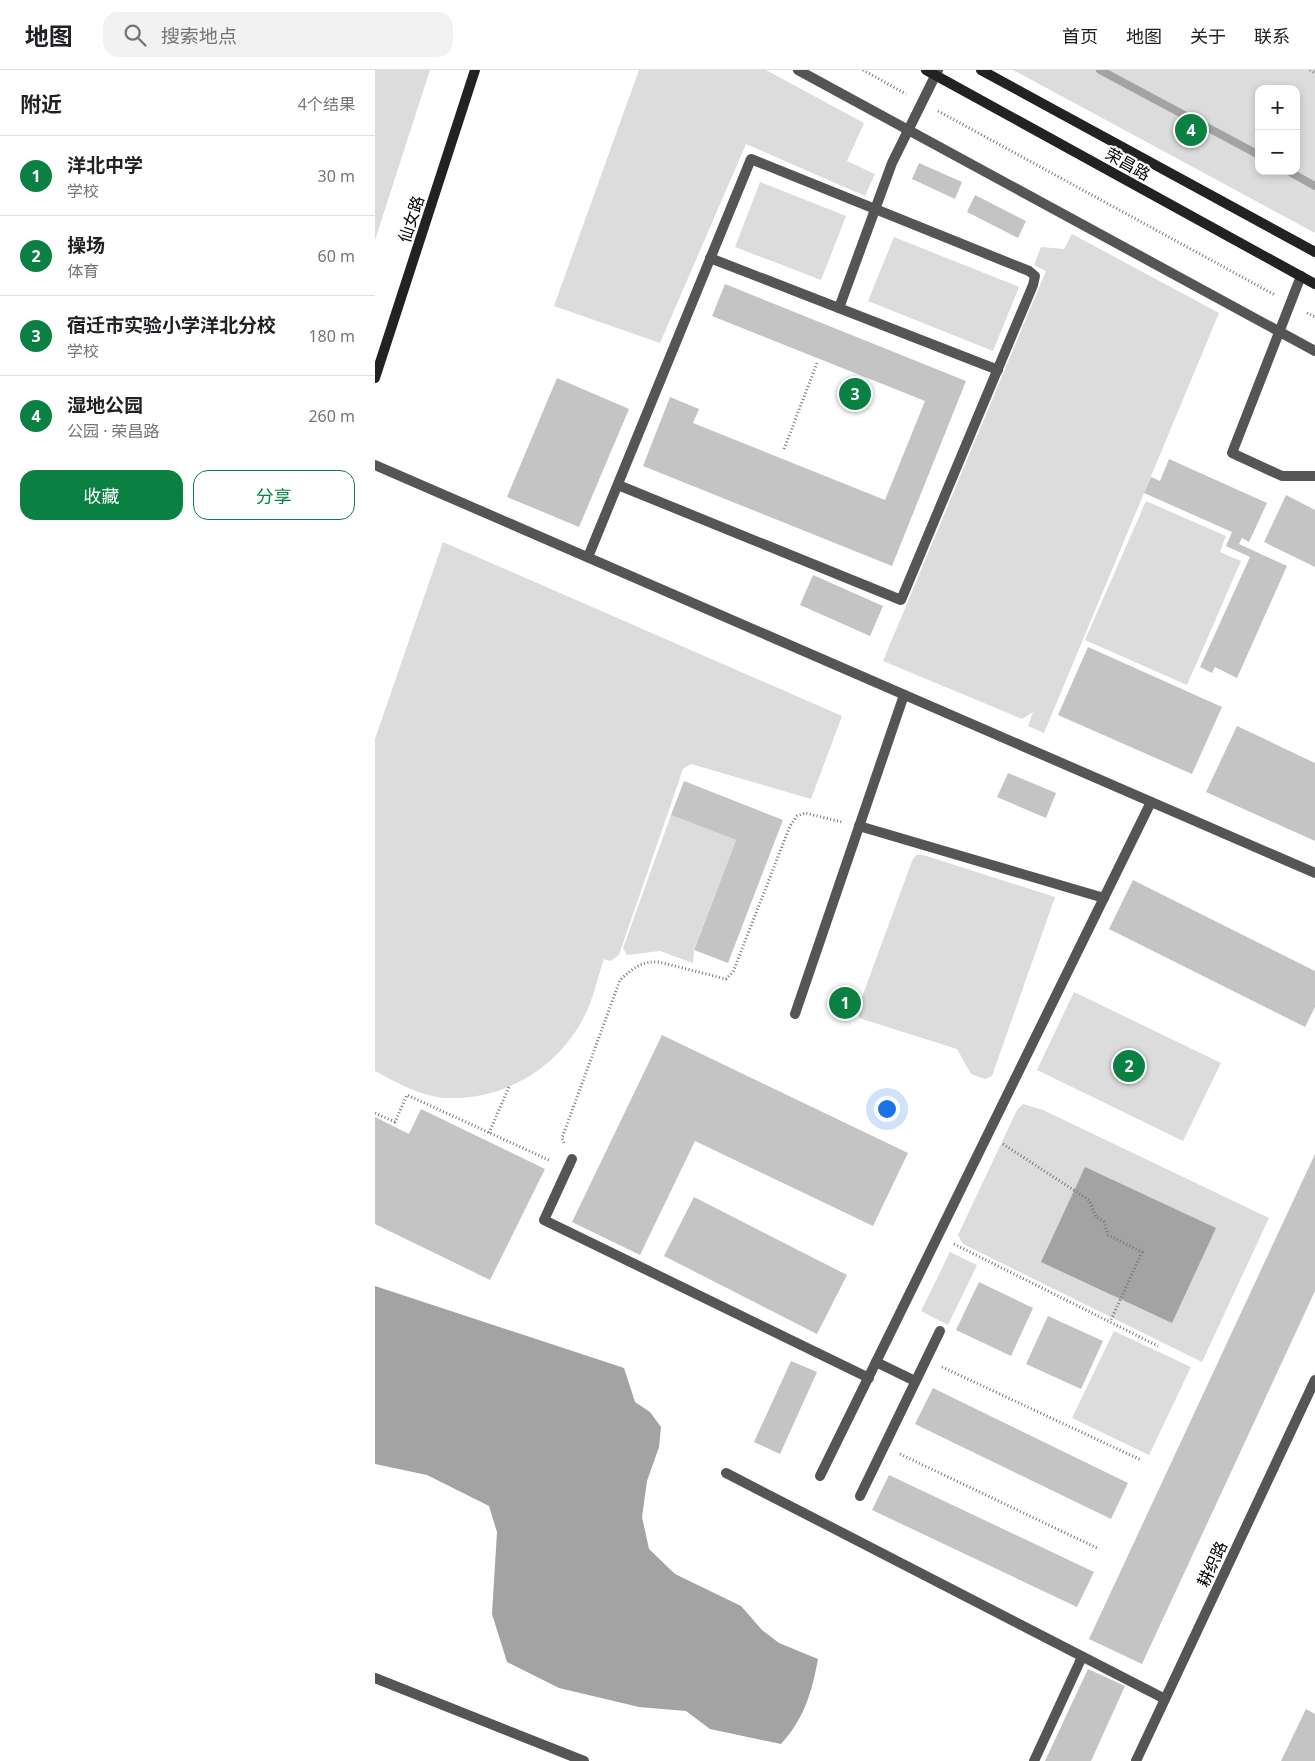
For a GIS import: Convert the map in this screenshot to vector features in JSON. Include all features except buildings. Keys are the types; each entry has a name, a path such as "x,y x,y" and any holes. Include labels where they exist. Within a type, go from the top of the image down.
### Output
{"street":[{"name":"仙女路","path":"375,378 475,70"},
{"path":"799,70 1315,351"},
{"name":"荣昌路","path":"981,70 1315,252"},
{"path":"839,308 874,208 933,72"},
{"name":"荣昌路","path":"933,72 1315,284"},
{"path":"588,558 751,159 1029,271 1035,276 998,370 901,600 618,485"},
{"path":"710,258 998,370"},
{"path":"1301,276 1289,303 1233,453 1282,476 1315,476"},
{"path":"375,466 1315,873"},
{"path":"795,1014 904,695"},
{"path":"820,1476 1151,802"},
{"path":"859,826 1104,898"},
{"path":"572,1159 544,1220 869,1378"},
{"path":"860,1496 940,1331"},
{"path":"876,1362 915,1381"},
{"name":"耕织路","path":"1137,1761 1315,1380"},
{"path":"726,1473 1165,1698"},
{"path":"1034,1761 1083,1657"},
{"path":"375,1678 584,1761"}],"path":[{"path":"863,70 1315,317"},
{"path":"1310,70 1315,73"},
{"path":"784,449 817,364"},
{"path":"572,1159 562,1138 620,980 639,964 648,961 726,979 733,972 790,826 797,816 805,813 859,826"},
{"path":"489,1133 509,1087"},
{"path":"375,1113 395,1122 407,1095 568,1169"},
{"path":"988,1135 1089,1200 1096,1217 1104,1222 1108,1235 1142,1252 1110,1322"},
{"path":"938,1236 1158,1346"},
{"path":"926,1359 1141,1460"},
{"path":"884,1447 1097,1548"}],"shaded area":[{"path":"375,70 430,70 375,240"},
{"path":"639,70 766,70 864,123 847,161 875,174 865,196 746,144 660,343 554,306"},
{"path":"1013,70 1315,70 1315,233"},
{"path":"760,182 846,216 821,280 735,247"},
{"path":"1072,234 1219,313 1044,733 1028,726 1033,712 1022,719 883,661 1046,271 1034,265 1041,247 1064,249"},
{"path":"894,237 1019,287 993,351 868,301"},
{"path":"1146,501 1226,536 1220,552 1241,561 1187,685 1085,640"},
{"path":"443,542 842,716 811,799 691,764 683,769 619,955 610,961 604,959 589,1006 575,1032 562,1049 546,1064 510,1086 490,1093 446,1098 419,1092 375,1071 375,739"},
{"path":"671,815 736,840 694,949 693,963 660,951 627,955 623,948"},
{"path":"916,855 923,855 1055,897 992,1076 985,1079 971,1074 957,1049 859,1018 858,1008 912,861"},
{"path":"1074,992 1221,1063 1183,1141 1037,1070"},
{"path":"1023,1104 1043,1110 1269,1218 1202,1362 963,1244 958,1235 1017,1110"},
{"path":"1085,1167 1216,1228 1172,1323 1041,1262"},
{"path":"950,1252 977,1265 948,1325 921,1311"},
{"path":"375,1286 624,1368 635,1402 650,1412 661,1427 659,1447 647,1481 642,1517 649,1549 675,1574 741,1606 762,1630 779,1643 818,1659 806,1705 796,1725 781,1744 710,1729 686,1711 639,1707 559,1688 507,1662 492,1614 497,1532 489,1506 427,1475 375,1464"},
{"path":"1114,1331 1191,1367 1149,1455 1072,1418"}],"waterway":[{"path":"1100,70 1255,153"},
{"path":"1295,175 1315,186"}],"place":[{"name":"湿地公园","path":"1191,130"},
{"name":"宿迁市实验小学洋北分校","path":"855,394"},
{"name":"洋北中学","path":"845,1003"},
{"name":"操场","path":"1129,1066"}]}
